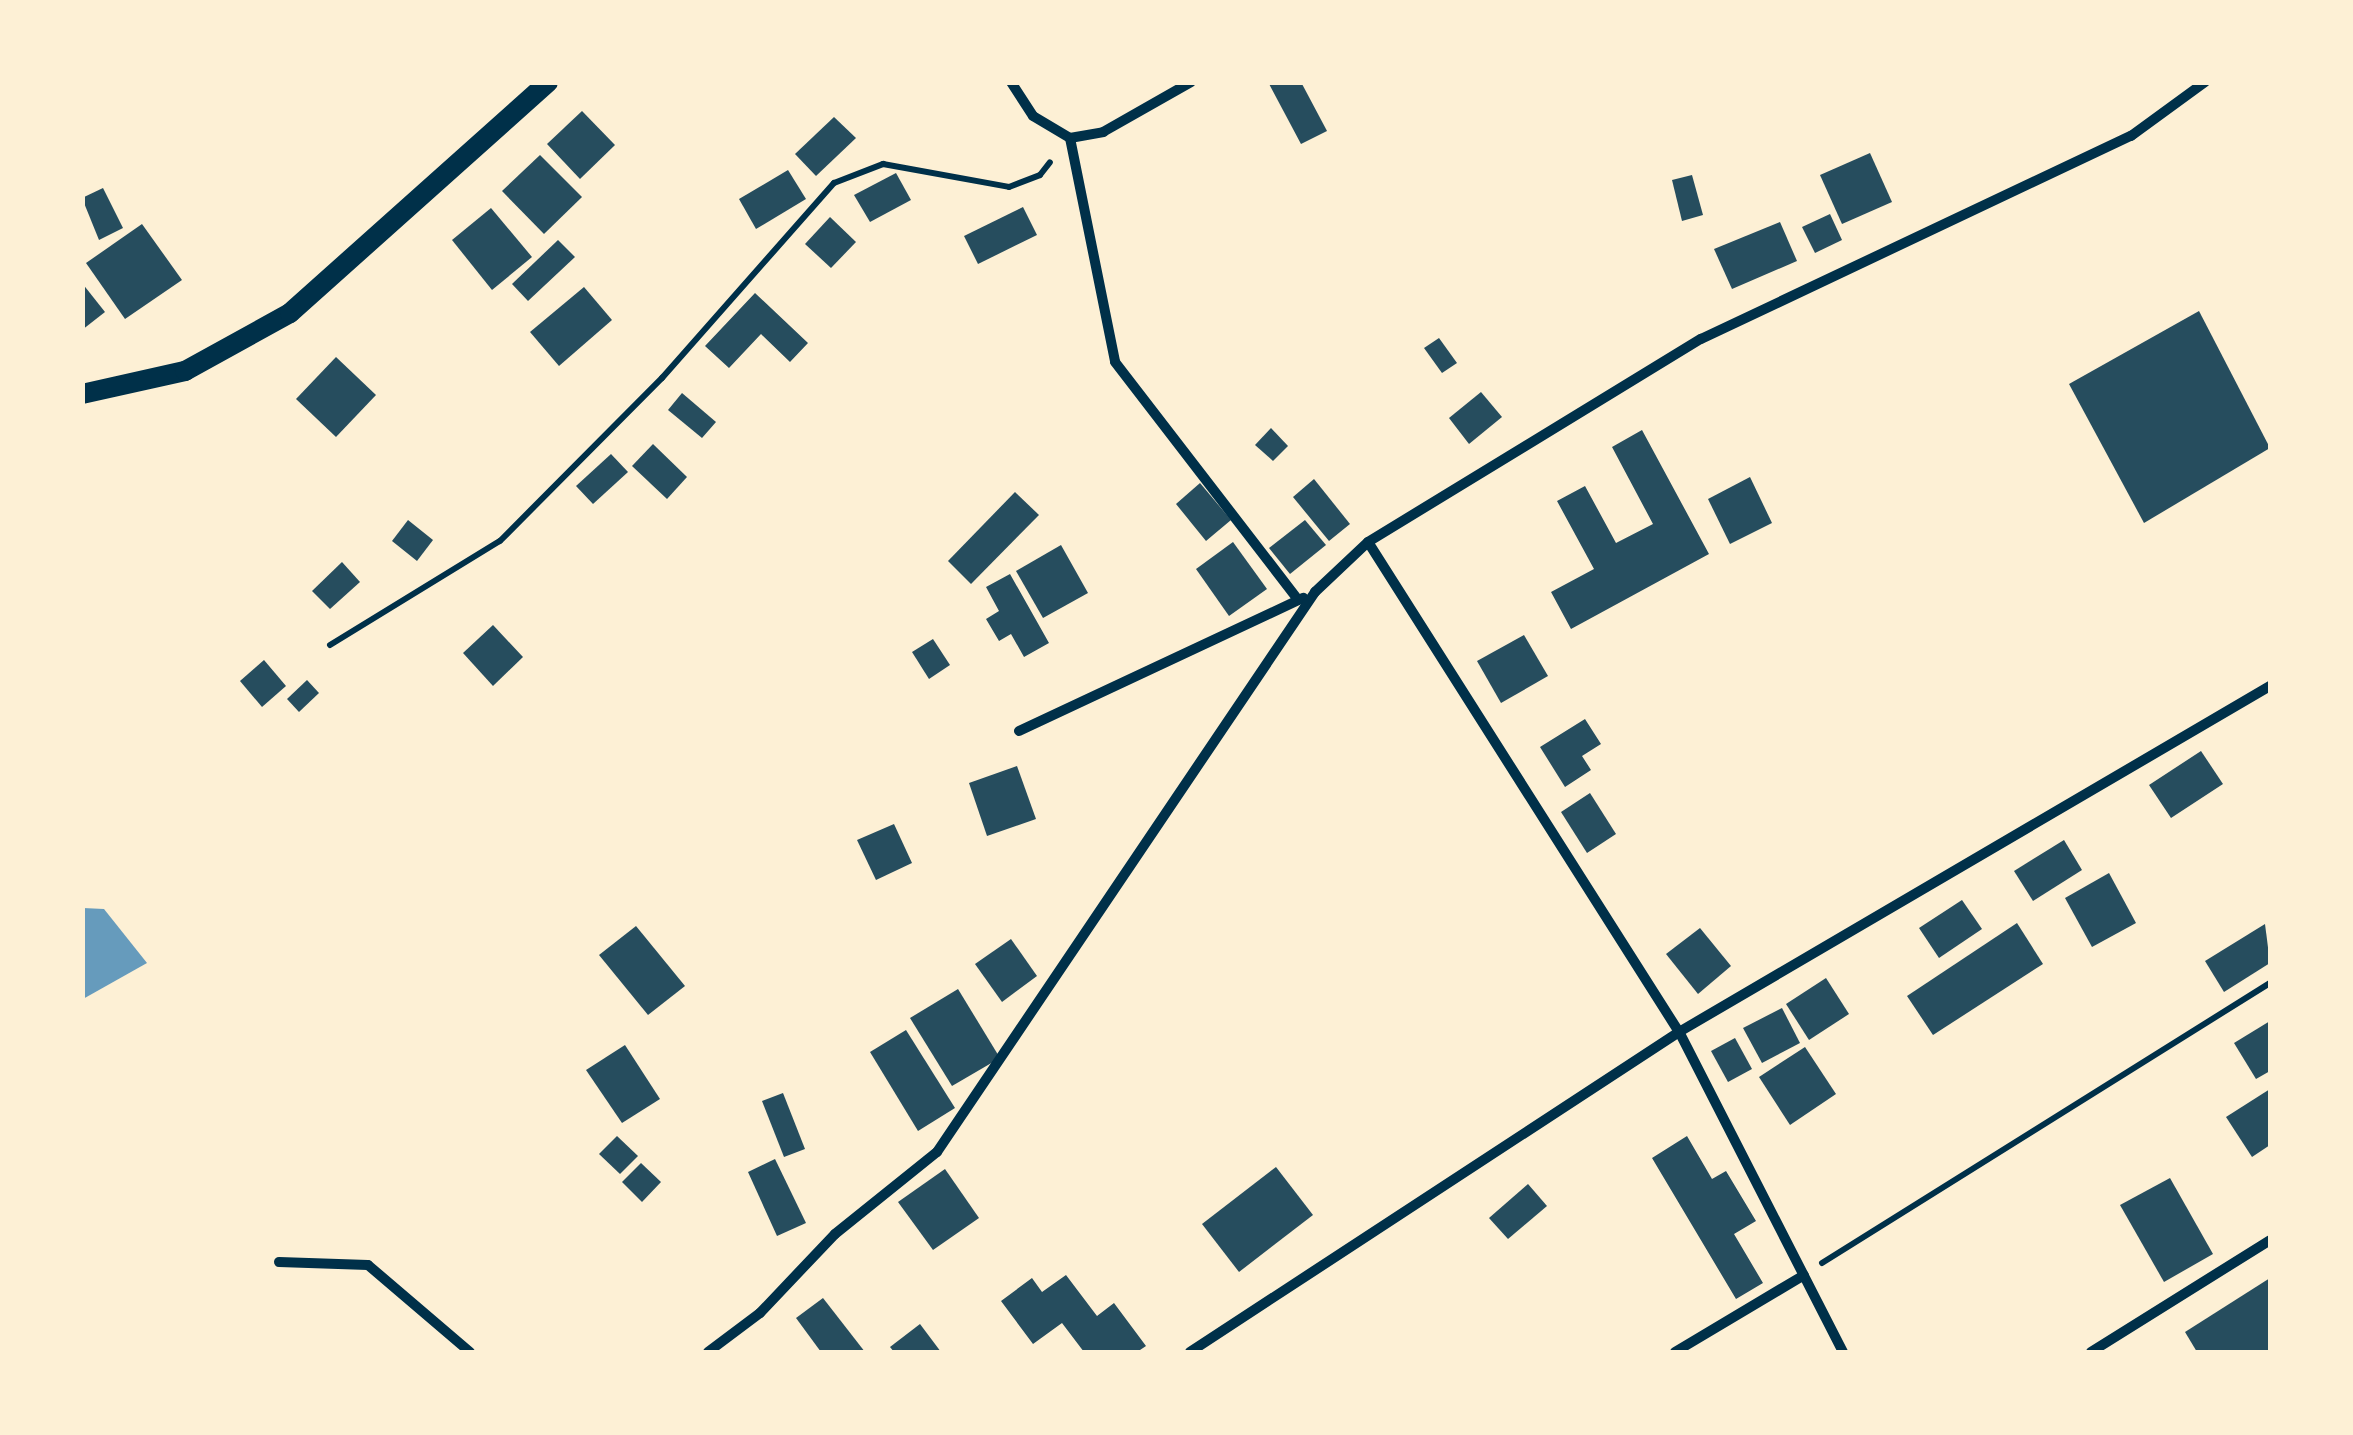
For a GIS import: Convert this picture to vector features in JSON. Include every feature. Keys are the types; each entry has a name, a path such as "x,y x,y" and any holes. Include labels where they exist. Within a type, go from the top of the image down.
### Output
{"main road":[{"path":"82,394 184,371 290,313 548,82"}],"street":[{"path":"1011,82 1032,116 1070,138 1102,132 1190,82"},
{"path":"708,1352 760,1313 835,1234 937,1152 1315,592 1368,542 1701,339 2131,136 2205,82"},
{"path":"1070,138 1115,362 1298,600"},
{"path":"1368,542 1679,1032 1844,1352"},
{"path":"1019,731 1315,592"},
{"path":"1190,1352 1679,1032 2270,686"},
{"path":"2091,1352 2270,1240"},
{"path":"278,1262 368,1265 470,1352"},
{"path":"1675,1352 1804,1275"}],"path":[{"path":"330,645 500,541 662,378 834,183 882,164 1009,187 1040,175 1070,138"},
{"path":"1804,1275 2270,983"}],"water":[{"path":"83,908 104,909 147,963 83,999"}],"building":[{"path":"1268,82 1301,82 1327,131 1301,144"},
{"path":"582,111 615,145 580,179 547,144"},
{"path":"834,117 856,138 816,176 795,154"},
{"path":"1870,153 1892,202 1842,224 1820,175"},
{"path":"540,155 582,197 544,234 502,191"},
{"path":"788,170 806,199 756,229 739,199"},
{"path":"896,173 911,200 870,222 854,195"},
{"path":"1692,175 1703,215 1682,221 1672,180"},
{"path":"103,188 123,228 99,240 82,198"},
{"path":"1023,207 1037,235 978,264 964,236"},
{"path":"491,208 532,257 492,290 452,240"},
{"path":"1830,214 1842,240 1815,253 1802,227"},
{"path":"830,217 856,242 831,268 805,244"},
{"path":"1780,222 1797,261 1732,289 1714,249"},
{"path":"142,224 182,280 125,319 86,263"},
{"path":"558,240 575,257 528,301 512,284"},
{"path":"82,283 105,312 82,330"},
{"path":"584,287 612,320 559,366 530,332"},
{"path":"755,293 808,343 790,362 761,334 729,368 705,346"},
{"path":"2199,311 2270,448 2144,523 2069,384"},
{"path":"1439,338 1457,363 1442,373 1424,348"},
{"path":"336,357 376,395 336,437 296,399"},
{"path":"1481,392 1502,417 1469,444 1449,418"},
{"path":"682,393 716,422 702,438 668,410"},
{"path":"1271,428 1288,446 1273,461 1255,445"},
{"path":"1642,430 1709,554 1571,629 1551,592 1594,569 1557,501 1585,486 1616,543 1653,524 1612,447"},
{"path":"653,444 687,477 667,499 632,466"},
{"path":"611,454 628,472 593,504 576,486"},
{"path":"1750,477 1772,523 1730,544 1708,499"},
{"path":"1314,479 1350,524 1329,541 1293,497"},
{"path":"1200,483 1231,520 1206,541 1176,504"},
{"path":"1015,492 1039,515 971,584 948,561"},
{"path":"408,520 433,540 417,561 392,541"},
{"path":"1305,520 1326,545 1290,574 1269,548"},
{"path":"1233,542 1267,589 1229,616 1196,569"},
{"path":"1061,545 1088,593 1043,618 1016,571"},
{"path":"342,562 360,582 330,609 312,591"},
{"path":"1010,574 1049,643 1024,657 1011,634 999,641 986,619 999,611 986,587"},
{"path":"493,625 523,657 493,686 463,653"},
{"path":"1524,635 1548,676 1501,703 1477,661"},
{"path":"933,639 950,665 929,679 912,652"},
{"path":"264,660 286,686 262,707 240,681"},
{"path":"307,680 319,693 299,712 287,699"},
{"path":"1585,719 1601,744 1582,756 1591,770 1565,787 1540,747"},
{"path":"2201,751 2223,784 2171,818 2149,785"},
{"path":"1017,766 1036,819 987,836 969,783"},
{"path":"1590,793 1616,834 1587,853 1561,812"},
{"path":"894,824 912,863 876,880 857,840"},
{"path":"2064,840 2082,870 2033,901 2014,871"},
{"path":"2109,873 2136,923 2092,947 2065,898"},
{"path":"1962,900 1982,929 1939,958 1919,928"},
{"path":"2017,923 2043,964 1933,1035 1907,996"},
{"path":"2265,924 2270,963 2224,992 2205,961"},
{"path":"636,926 685,986 648,1015 599,955"},
{"path":"1700,928 1731,966 1698,994 1666,954"},
{"path":"1011,939 1037,976 1002,1002 975,964"},
{"path":"1826,978 1849,1014 1809,1040 1786,1004"},
{"path":"958,989 1000,1058 952,1086 910,1018"},
{"path":"1782,1008 1800,1043 1762,1063 1743,1028"},
{"path":"2270,1021 2270,1071 2256,1079 2234,1043"},
{"path":"906,1030 955,1108 918,1131 870,1052"},
{"path":"1735,1038 1752,1069 1728,1082 1711,1051"},
{"path":"625,1045 660,1099 622,1123 586,1070"},
{"path":"1805,1047 1836,1094 1790,1125 1759,1077"},
{"path":"2270,1089 2270,1145 2252,1157 2226,1117"},
{"path":"783,1093 805,1149 784,1157 762,1101"},
{"path":"617,1136 638,1156 620,1174 599,1154"},
{"path":"1687,1136 1712,1179 1726,1171 1756,1221 1734,1234 1763,1283 1736,1299 1652,1158"},
{"path":"775,1159 806,1223 777,1236 748,1172"},
{"path":"641,1163 661,1182 642,1202 622,1182"},
{"path":"1276,1167 1313,1215 1239,1272 1202,1224"},
{"path":"945,1169 979,1218 933,1250 898,1202"},
{"path":"2170,1178 2213,1254 2164,1282 2120,1205"},
{"path":"1528,1184 1547,1206 1508,1239 1489,1218"},
{"path":"1066,1275 1097,1316 1114,1303 1146,1346 1137,1352 1084,1352 1062,1323 1033,1344 1001,1301 1032,1278 1042,1292"},
{"path":"2270,1278 2270,1351 2197,1352 2185,1332"},
{"path":"823,1298 865,1352 821,1352 796,1318"},
{"path":"920,1324 941,1352 894,1352 890,1347"}]}
